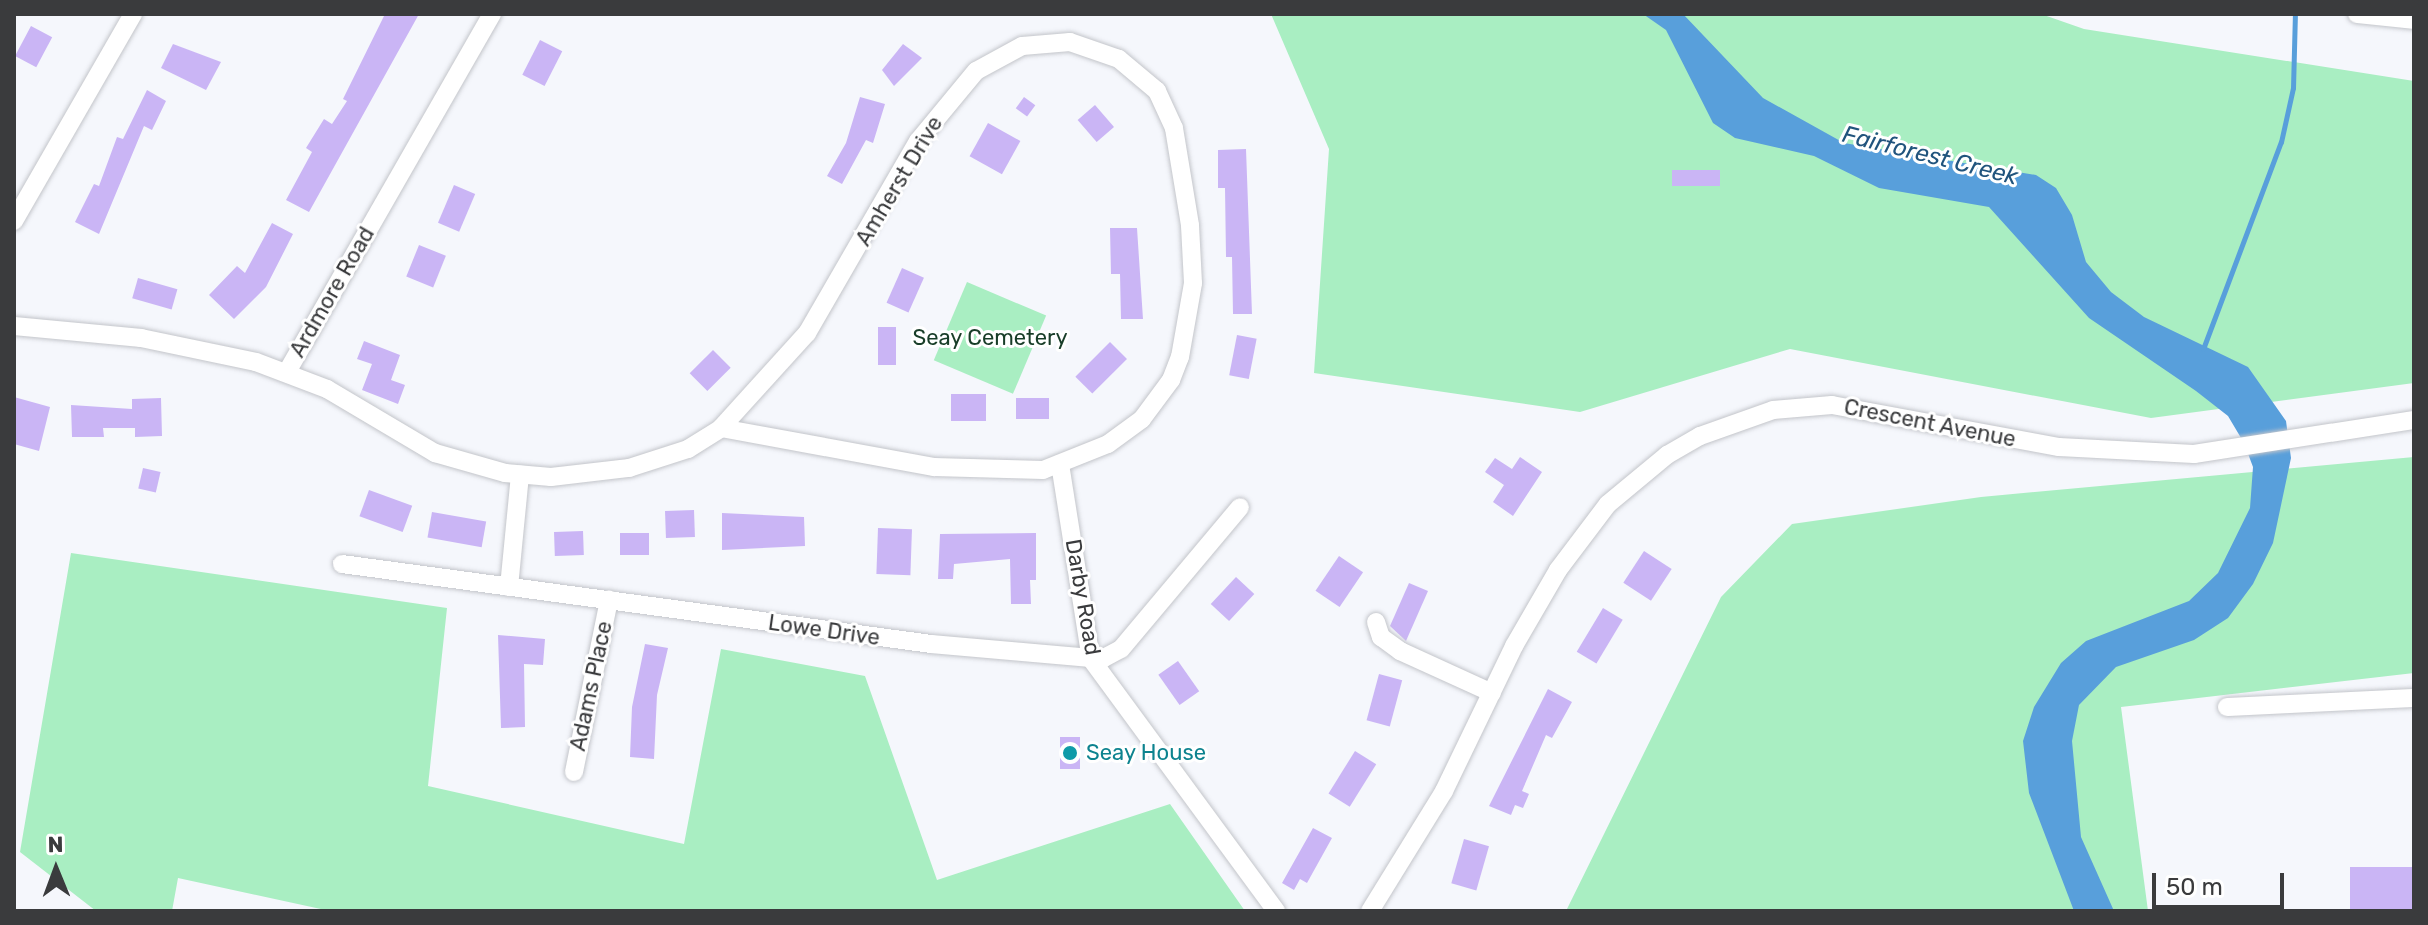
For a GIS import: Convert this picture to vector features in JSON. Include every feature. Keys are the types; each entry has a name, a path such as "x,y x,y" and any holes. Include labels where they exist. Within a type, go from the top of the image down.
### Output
{"street":[{"path":"14,221 133,14"},
{"name":"Ardmore Road","path":"14,326 141,338 287,372 492,14"},
{"path":"2357,14 2414,20"},
{"name":"Amherst Drive","path":"287,372 435,453 520,475 582,476 629,468 688,449 721,428 807,333 890,186 948,100 976,71 1009,50 1038,42 1070,42 1119,59 1148,81 1164,103 1186,192 1193,283 1180,357 1158,401 1123,434 1060,464 1026,471 934,467 721,428"},
{"name":"Crescent Avenue","path":"1370,911 1444,791 1534,608 1608,504 1667,455 1736,420 1792,406 1832,405 2059,447 2194,454 2327,436 2414,420"},
{"name":"Darby Road","path":"1060,464 1091,659 1276,911"},
{"path":"509,587 520,475"},
{"path":"1091,659 1121,649 1240,507"},
{"name":"Lowe Drive","path":"342,564 931,644 1091,659"},
{"name":"Adams Place","path":"574,772 609,600"},
{"path":"1376,622 1381,637 1400,651 1492,693"},
{"path":"2227,707 2414,698"}],"green space":[{"path":"1271,14 2041,14 2084,29 2414,81 2414,383 2151,418 1790,349 1580,412 1314,373 1329,149"},
{"name":"Seay Cemetery","path":"967,282 1046,316 1013,394 934,360"},
{"path":"2414,457 2414,673 2121,707 2148,911 1566,911 1721,597 1792,524 1981,497"},
{"path":"71,553 447,608 428,786 684,844 721,649 865,676 937,880 1170,804 1245,911 330,911 178,878 172,911 96,911 20,852"}],"water":[{"path":"1643,14 1683,14 1763,98 1844,143 2036,175 2056,188 2072,215 2086,262 2111,292 2144,317 2248,367 2286,421 2291,458 2273,543 2253,584 2228,618 2194,640 2116,667 2079,705 2072,741 2081,837 2114,911 2074,911 2029,793 2023,741 2034,707 2061,663 2086,641 2189,601 2218,573 2250,508 2253,467 2244,443 2228,416 2089,318 1989,207 1879,188 1814,156 1735,138 1713,123 1666,30"}],"building":[{"path":"385,14 419,14 309,212 286,200 312,152 306,148 324,119 332,124 347,101 343,99"},
{"path":"31,26 52,37 36,67 15,56"},
{"path":"540,40 562,51 545,86 522,75"},
{"path":"173,44 221,62 206,90 161,68"},
{"path":"903,44 922,58 894,86 882,70"},
{"path":"147,90 166,101 152,130 144,126 99,234 75,222 94,184 99,186 117,137 123,139"},
{"path":"860,97 885,104 873,143 866,140 842,184 827,176 846,143"},
{"path":"1024,97 1035,105 1027,117 1016,108"},
{"path":"1095,105 1114,127 1097,142 1078,120"},
{"path":"988,123 1020,141 1002,174 970,156"},
{"path":"1246,149 1252,314 1233,314 1232,257 1226,257 1225,188 1218,188 1218,150"},
{"path":"1672,170 1720,170 1720,186 1672,186"},
{"path":"454,185 475,194 459,232 438,223"},
{"path":"272,223 293,234 266,287 234,319 209,295 237,266 245,273"},
{"path":"1110,228 1137,228 1143,319 1121,319 1120,274 1111,274"},
{"path":"419,245 446,256 433,287 406,277"},
{"path":"902,268 924,278 908,312 887,303"},
{"path":"138,278 177,289 172,309 132,298"},
{"path":"878,327 896,327 896,365 878,365"},
{"path":"1237,335 1257,339 1249,379 1229,375"},
{"path":"364,341 400,355 391,380 405,385 398,404 362,390 372,364 357,359"},
{"path":"1110,342 1127,359 1092,394 1075,377"},
{"path":"713,350 731,368 707,391 690,373"},
{"path":"951,394 986,394 986,421 951,421"},
{"path":"14,397 50,407 39,451 14,444"},
{"path":"161,398 162,436 135,437 135,428 103,428 104,437 72,437 71,405 132,409 132,399"},
{"path":"1016,398 1049,398 1049,419 1016,419"},
{"path":"1520,457 1542,472 1513,516 1493,502 1504,485 1485,472 1495,458 1512,469"},
{"path":"143,468 161,472 156,493 138,488"},
{"path":"369,490 412,506 403,532 359,516"},
{"path":"694,510 695,537 666,538 665,511"},
{"path":"432,512 486,522 482,547 427,538"},
{"path":"722,513 804,517 805,546 722,550"},
{"path":"878,528 912,529 910,575 876,574"},
{"path":"583,531 584,555 555,556 554,532"},
{"path":"620,533 649,533 649,555 620,555"},
{"path":"1036,533 1036,580 1030,580 1031,604 1011,604 1010,559 954,564 953,579 938,579 940,534"},
{"path":"1644,551 1672,569 1651,601 1623,583"},
{"path":"1339,556 1363,572 1340,607 1316,591"},
{"path":"1236,577 1254,594 1229,621 1211,604"},
{"path":"1409,583 1428,591 1406,641 1390,626"},
{"path":"1603,608 1623,620 1596,664 1577,652"},
{"path":"498,635 545,639 543,665 524,664 525,727 501,728"},
{"path":"645,644 668,648 657,695 654,759 630,757 632,707"},
{"path":"1178,661 1199,691 1180,705 1158,675"},
{"path":"1379,674 1402,680 1390,727 1367,720"},
{"path":"1548,689 1572,702 1552,738 1546,735 1522,791 1529,794 1523,808 1515,805 1511,815 1489,806"},
{"name":"Seay House","path":"1060,737 1080,737 1080,769 1060,769"},
{"path":"1355,751 1376,764 1350,807 1329,793"},
{"path":"1313,828 1332,838 1307,883 1300,879 1294,890 1282,883"},
{"path":"1464,839 1489,846 1476,890 1451,883"},
{"path":"2350,867 2414,867 2414,911 2350,911"}],"waterway":[{"path":"2203,349 2281,142 2293,88 2295,14"}],"place":[{"name":"Seay House","path":"1070,753"}],"water label":[{"name":"Fairforest Creek","path":"1930,156"}]}
